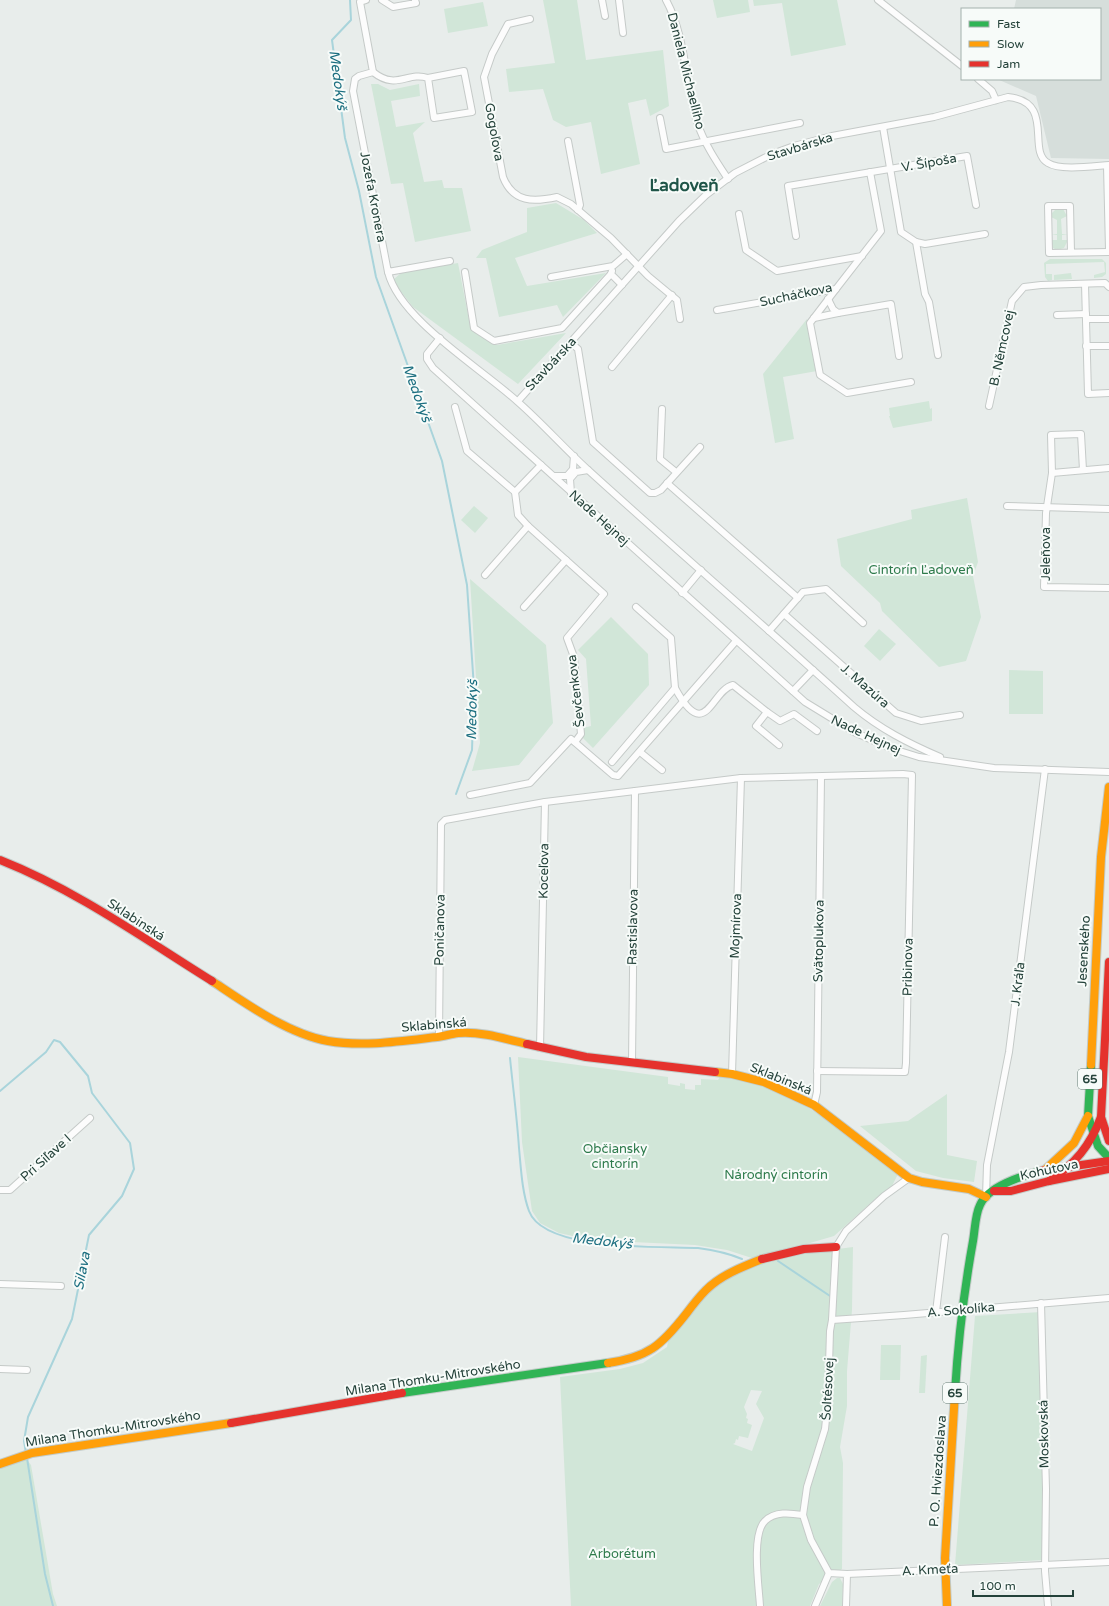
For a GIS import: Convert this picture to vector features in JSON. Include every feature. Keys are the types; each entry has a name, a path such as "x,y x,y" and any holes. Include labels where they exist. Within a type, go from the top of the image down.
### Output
{"street":[{"path":"366,0 360,2 373,72 381,79 388,81 423,76 428,78 464,71 472,112 434,118 428,78"},
{"path":"382,0 393,7 416,3 415,0"},
{"path":"602,0 605,16"},
{"path":"619,0 623,34"},
{"name":"Daniela Michaelliho","path":"666,0 675,23 695,114 706,142 728,179"},
{"path":"878,0 961,65"},
{"name":"Gogoľova","path":"530,19 508,24 486,68 484,77 506,186 517,196 535,200 557,197 565,199 672,295"},
{"name":"Jozefa Kronera","path":"373,72 359,76 355,79 353,91 388,272"},
{"path":"979,80 992,91 996,100"},
{"name":"Stavbárska","path":"518,401 638,266 697,203 728,179 753,163 784,150 832,136 934,117 996,100 1014,98 1023,101 1032,108 1037,118 1041,156 1046,162 1057,166 1108,166"},
{"name":"Daniela Michaelliho","path":"660,118 666,149 706,142"},
{"name":"Stavbárska","path":"706,142 800,123"},
{"name":"V. Šípoša","path":"883,127 901,232 916,242"},
{"path":"568,140 580,205 578,210"},
{"name":"V. Šípoša","path":"890,169 967,156 976,205"},
{"path":"1071,252 1070,206 1048,206 1049,253 1109,251 1108,166"},
{"path":"796,236 788,186 890,169"},
{"name":"Sucháčkova","path":"717,310 836,289 881,231 870,172"},
{"name":"Sucháčkova","path":"739,214 746,250 777,271 862,256"},
{"path":"938,354 916,242 925,244 985,234"},
{"path":"551,278 613,266 627,254"},
{"path":"388,272 450,261"},
{"path":"465,272 474,328 494,341 562,328 611,274 613,266"},
{"name":"Nade Hejnej","path":"388,272 391,285 402,300 440,338 518,401 588,470 879,728 947,760"},
{"path":"611,274 622,285"},
{"name":"B. Němcovej","path":"989,406 1012,301 1024,287 1108,283"},
{"path":"1085,284 1088,394 1109,393"},
{"path":"836,289 810,323 820,374 847,394 911,382"},
{"path":"612,367 672,295 678,300 680,319"},
{"path":"828,299 833,309 838,313"},
{"path":"814,318 892,304 899,356"},
{"path":"1058,315 1109,319"},
{"name":"Nade Hejnej","path":"440,338 427,354 430,364 682,593 817,711 854,732 919,757 994,768 1109,772"},
{"path":"571,343 578,349 593,442 650,493 655,493 666,483 700,447"},
{"path":"1086,346 1109,346"},
{"path":"455,407 467,451 515,492 518,515 566,560 524,607"},
{"path":"662,409 660,459 676,472"},
{"path":"1047,507 1052,473 1051,435 1081,434 1083,470"},
{"path":"554,476 567,476 573,469 574,456"},
{"path":"515,492 541,465"},
{"path":"1052,473 1109,468"},
{"path":"571,493 570,479 576,472 588,470"},
{"path":"666,483 798,598"},
{"path":"1007,506 1109,509"},
{"name":"Jeleňova","path":"1047,507 1044,587 1109,588"},
{"path":"485,575 528,526"},
{"name":"Ševčenkova","path":"470,795 530,784 573,740 581,734 574,657 567,638 604,594 566,560"},
{"path":"682,593 701,570"},
{"path":"769,631 803,592 826,589 863,623"},
{"path":"636,607 671,638 675,688 682,701 694,712 702,713 708,711 728,686 733,685 780,721 794,714 817,731"},
{"name":"J. Mazúra","path":"784,614 896,713 921,721 960,714"},
{"path":"573,740 613,775 618,776 736,641"},
{"path":"794,691 813,670"},
{"path":"612,762 675,688"},
{"path":"767,712 756,726 779,745"},
{"path":"640,752 662,770"},
{"name":"J. Kráľa","path":"986,1197 987,1165 1009,1052 1045,769"},
{"name":"Pribinova","path":"817,1071 904,1072 906,1063 912,775 821,777"},
{"path":"545,802 741,778 821,777"},
{"name":"Svätoplukova","path":"814,1105 817,1092 821,777"},
{"name":"Mojmírova","path":"732,1074 741,778"},
{"name":"Jesenského","path":"1109,787 1101,857 1088,1116 1098,1146 1109,1160"},
{"name":"Rastislavova","path":"632,1063 635,790"},
{"name":"Poničanova","path":"439,1037 441,824 444,820 545,802"},
{"name":"Koceľova","path":"540,1048 545,802"},
{"name":"Sklabinská","path":"0,860 31,872 73,893 268,1017 310,1036 328,1041 363,1043 439,1037 458,1033 485,1035 586,1058 732,1074 764,1082 814,1105 839,1122 909,1178"},
{"name":"Jesenského","path":"1049,1181 1071,1166 1084,1152 1094,1136 1101,1117 1109,962"},
{"name":"Jesenského","path":"1044,1170 1059,1159 1074,1143 1088,1116"},
{"name":"Jesenského","path":"1101,1117 1109,1141"},
{"name":"Pri Siľave I","path":"0,1190 10,1190 90,1118"},
{"name":"Kohútova","path":"986,1197 1007,1181 1044,1170 1109,1160"},
{"name":"Kohútova","path":"994,1191 1011,1190 1109,1169"},
{"path":"909,1178 922,1182 969,1189 986,1197"},
{"name":"Šoltésovej","path":"829,1573 811,1540 803,1515 807,1487 825,1429 828,1400 830,1331 832,1320 836,1247 846,1231 884,1196 909,1178"},
{"name":"P. O. Hviezdoslava","path":"947,1606 945,1569 962,1310 980,1204 986,1197"},
{"path":"936,1312 945,1237"},
{"name":"Milana Thomku-Mitrovského","path":"0,1464 22,1455 32,1453 226,1424 406,1392 630,1360 641,1356 656,1347 706,1291 721,1278 732,1272 779,1255 822,1247 836,1247"},
{"path":"0,1284 61,1286"},
{"name":"A. Sokolíka","path":"832,1320 1109,1298"},
{"name":"Moskovská","path":"1042,1303 1048,1606"},
{"path":"0,1369 27,1370"},
{"path":"760,1606 757,1556 758,1538 762,1525 775,1514 792,1513 803,1515"},
{"name":"A. Kmeťa","path":"847,1574 1109,1562"},
{"path":"815,1606 829,1573 847,1574 846,1606"}],"shaded area":[{"path":"1016,0 1109,0 1109,159 1051,158 1036,96 999,80 1101,80 1101,8 1014,8"}],"green space":[{"path":"543,0 577,0 586,60 663,50 669,106 650,116 646,99 628,103 640,164 601,174 591,122 566,127 553,120 543,89 509,92 506,69 555,63"},
{"path":"713,0 748,0 750,12 717,18"},
{"path":"753,0 837,0 846,45 791,56 782,3 754,6"},
{"path":"483,2 488,26 448,33 444,9"},
{"path":"371,84 378,84 390,90 419,84 420,96 391,101 396,127 425,122 413,133 424,182 442,180 444,188 462,188 471,231 415,242 403,183 391,184"},
{"path":"556,203 584,220 597,233 515,258 527,286 606,273 563,317 557,305 499,317 486,258 476,258 482,250 527,232 527,208"},
{"path":"1057,208 1063,209 1067,216 1061,219 1062,234 1068,235 1062,235 1062,240 1068,240 1064,248 1057,250 1053,248 1051,240 1057,240 1057,235 1051,235 1057,234 1057,220 1051,217 1051,214"},
{"path":"1050,259 1102,259 1106,263 1106,274 1102,277 1094,278 1094,275 1105,272 1104,262 1046,264 1046,274 1052,274 1052,280 1048,281 1045,277 1044,263"},
{"path":"458,263 471,330 497,345 566,333 518,384 413,307 395,284 394,279 401,273"},
{"path":"1071,273 1072,279 1054,280 1054,275"},
{"path":"807,319 817,371 783,377 794,439 775,443 763,374"},
{"path":"929,401 930,409 932,408 932,421 893,428 889,416 889,408"},
{"name":"Cintorín Ľadoveň","path":"967,498 978,562 973,576 981,617 966,661 939,667 882,611 880,603 841,566 837,539 912,519 911,510"},
{"path":"474,506 488,518 475,533 461,520"},
{"path":"470,579 546,645 553,723 519,765 472,771 480,743"},
{"path":"611,617 648,654 649,685 593,748 583,738 583,728 591,726 586,659 578,650"},
{"path":"879,629 896,644 880,661 864,646"},
{"path":"1009,670 1043,671 1043,714 1009,714"},
{"path":"518,1057 668,1077 668,1084 680,1086 680,1083 685,1084 685,1089 695,1090 695,1085 701,1085 701,1079 718,1080 720,1077 746,1081 771,1089 816,1112 898,1174 891,1188 875,1199 834,1236 755,1259 727,1250 695,1245 591,1240 559,1233 540,1223 532,1211 522,1142"},
{"path":"947,1094 947,1155 977,1161 974,1182 943,1178 916,1171 860,1126 908,1121"},
{"name":"Arborétum","path":"853,1247 852,1310 847,1371 847,1406 840,1447 843,1463 842,1569 819,1584 810,1606 571,1606 560,1377 620,1369 643,1363 667,1347 668,1341 700,1301 727,1279 761,1264 797,1255","holes":["751,1390 762,1391 756,1404 764,1418 752,1451 733,1444 735,1443 736,1439 738,1440 739,1436 748,1438 752,1425 747,1423 748,1419 746,1418 747,1414 744,1407"]},
{"path":"1041,1312 1045,1560 955,1565 975,1316"},
{"path":"881,1345 901,1345 900,1380 880,1380"},
{"path":"927,1355 925,1393 919,1393 921,1356"},
{"path":"24,1456 31,1465 53,1594 57,1606 0,1606 0,1467"},
{"path":"837,1578 840,1578 843,1584 842,1606 820,1606 832,1582"}],"waterway":[{"name":"Medokýš","path":"350,0 351,20 332,40 345,138 359,191 376,277 442,461 467,585 474,688 472,750 456,794"},
{"name":"Silava","path":"0,1091 46,1052 54,1040 60,1042 88,1076 92,1093 130,1143 134,1169 122,1196 89,1235 72,1319 28,1417 24,1441 26,1453"},
{"name":"Medokýš","path":"510,1058 523,1188 529,1211 539,1224 557,1234 579,1240 632,1246 698,1248 720,1252 742,1259"},
{"name":"Medokýš","path":"778,1261 830,1296"},
{"name":"Silava","path":"27,1458 45,1574 53,1606"}],"traffic: fast":[{"path":"1091,1065 1088,1116 1098,1146 1109,1158"},
{"path":"955,1392 964,1297 978,1209 984,1198 998,1187 1015,1179 1040,1171"},
{"path":"402,1393 608,1363"}],"traffic: slow":[{"path":"1091,1065 1101,857 1109,787"},
{"path":"212,981 267,1017 282,1025 298,1032 328,1041 341,1043 382,1043 437,1037 458,1033 475,1033 527,1044"},
{"path":"715,1072 732,1074 764,1082 814,1105 909,1178 922,1182 969,1189 986,1197"},
{"path":"1046,1169 1074,1143 1088,1116"},
{"path":"608,1363 634,1357 653,1348 669,1334 706,1290 718,1280 762,1259"},
{"path":"947,1606 945,1558 955,1392"},
{"path":"0,1464 32,1453 231,1423"}],"traffic: jam":[{"path":"0,860 28,872 82,900 212,981"},
{"path":"1049,1181 1067,1168 1081,1154 1092,1137 1101,1117 1109,962"},
{"path":"527,1044 586,1057 715,1072"},
{"path":"1101,1117 1109,1141"},
{"path":"1040,1171 1109,1161"},
{"path":"994,1191 1011,1191 1049,1181 1109,1169"},
{"path":"762,1259 804,1249 836,1247"},
{"path":"231,1423 402,1393"}],"district":[{"name":"Ľadoveň","path":"684,185"}],"park label":[{"name":"Občiansky cintorín","path":"615,1156"},
{"name":"Národný cintorín","path":"776,1175"}]}
